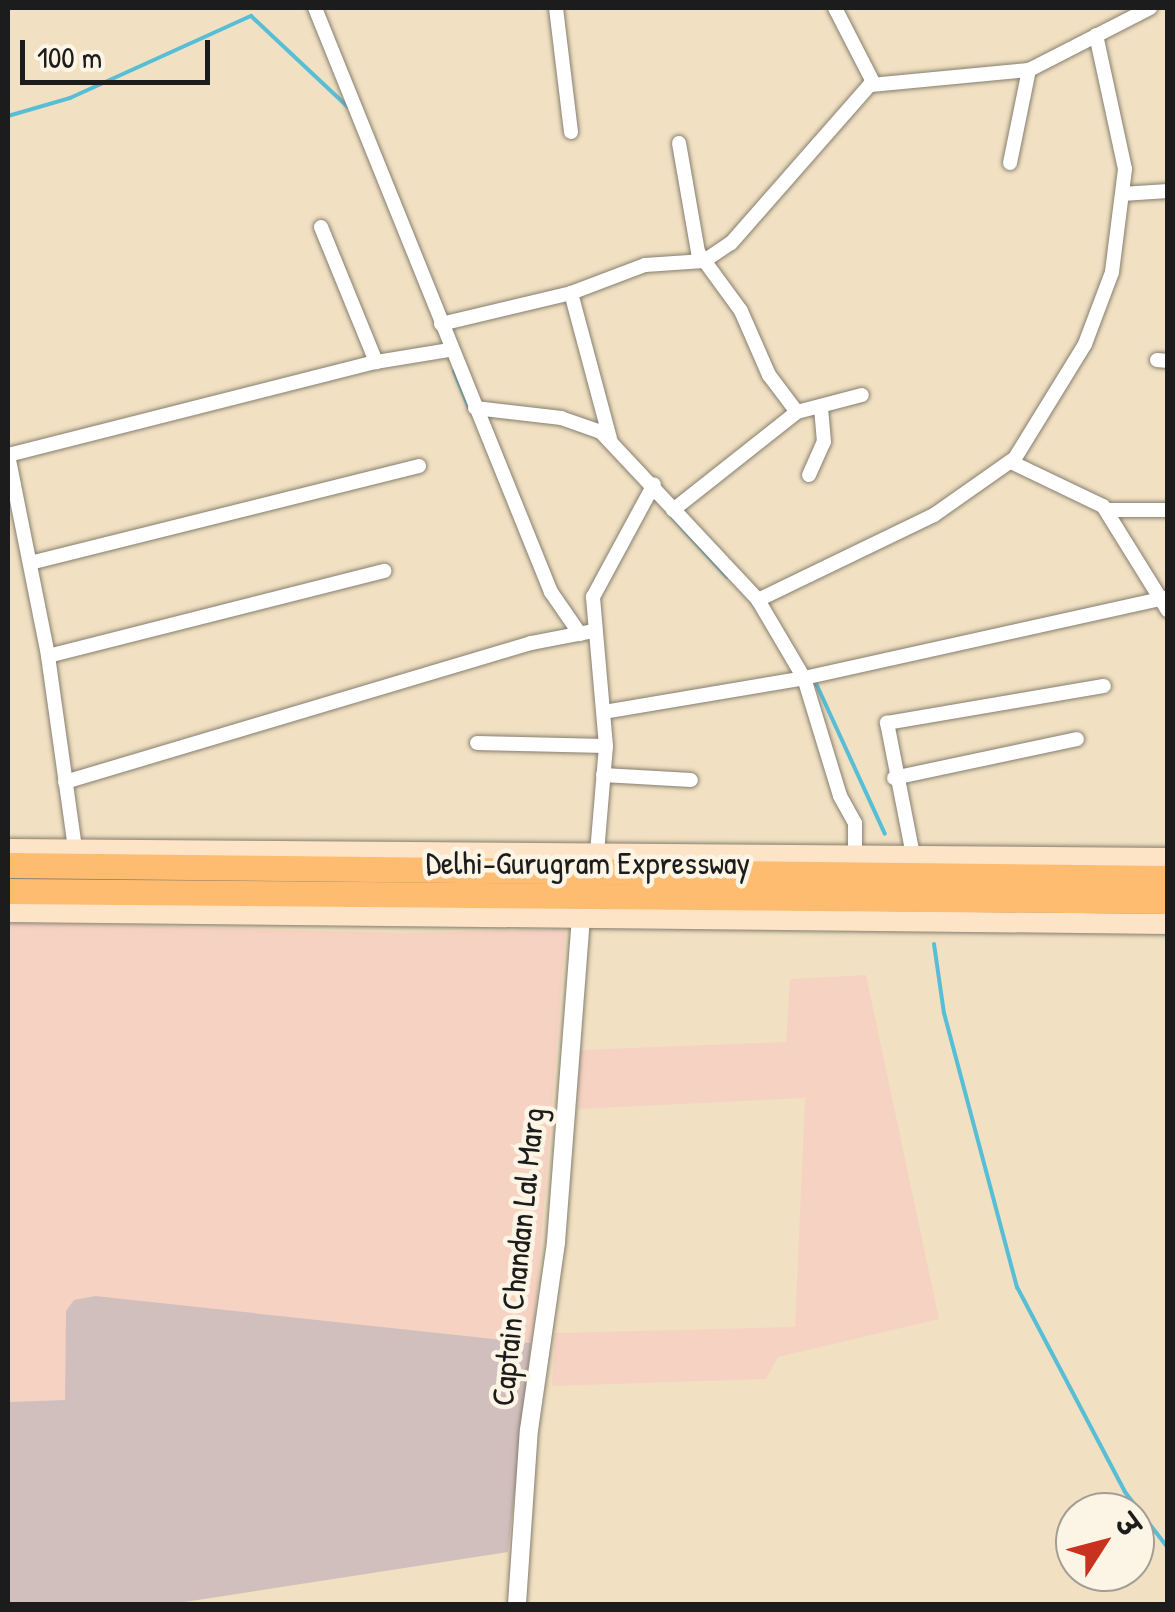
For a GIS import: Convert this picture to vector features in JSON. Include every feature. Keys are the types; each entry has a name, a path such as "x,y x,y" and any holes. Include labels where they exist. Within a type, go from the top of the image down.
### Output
{"highway":[{"name":"Delhi-Gurugram Expressway","path":"8,865 820,864 1168,878"},
{"name":"Delhi-Gurugram Expressway","path":"8,891 1168,901"}],"main road":[{"path":"8,849 597,852 820,864 855,854 1168,858"},
{"path":"8,912 1158,923"}],"street":[{"path":"314,8 551,592 587,633"},
{"path":"556,8 570,132"},
{"path":"835,8 874,84"},
{"path":"441,324 571,293 645,265 704,261 731,243 874,84 1029,70 1150,8"},
{"path":"758,600 934,515 1011,462 1096,319 1112,272 1125,169 1096,35"},
{"path":"1010,163 1029,70"},
{"path":"679,142 704,261 742,311 769,375 797,412"},
{"path":"1122,194 1168,191"},
{"path":"322,227 376,362"},
{"path":"571,293 610,439"},
{"path":"75,849 48,656 8,455 376,362 450,350"},
{"path":"672,510 797,412 862,395"},
{"path":"809,475 824,442 821,406"},
{"path":"475,408 562,418 610,439 758,600 804,678 842,800 856,826 855,854"},
{"path":"1011,462 1106,510 1168,510"},
{"path":"30,562 419,466"},
{"path":"597,852 606,746 604,712 587,633 596,590 654,484"},
{"path":"604,712 804,678 1165,602 1106,510"},
{"path":"48,656 384,571"},
{"path":"66,782 587,633"},
{"path":"913,855 884,730 890,722 994,709 1104,686"},
{"path":"894,778 1077,739"},
{"path":"477,743 606,746"},
{"path":"604,775 692,780"},
{"name":"Captain Chandan Lal Marg","path":"517,1604 529,1430 556,1242 581,916"}],"shaded area":[{"path":"8,923 404,933 566,929 533,1343 131,1302 66,1379 65,1400 8,1402"},
{"path":"866,975 939,1319 778,1357 766,1379 552,1386 555,1333 795,1327 805,1098 578,1109 580,1050 786,1042 790,979"},
{"path":"95,1296 531,1343 508,1552 172,1604 8,1604 8,1402 65,1400 66,1311 74,1300"}],"waterway":[{"path":"8,116 70,98 251,16 348,107"},
{"path":"454,371 469,408"},
{"path":"673,518 727,577"},
{"path":"814,679 885,834"},
{"path":"934,944 944,1013 1017,1287 1125,1492 1168,1548"}]}
